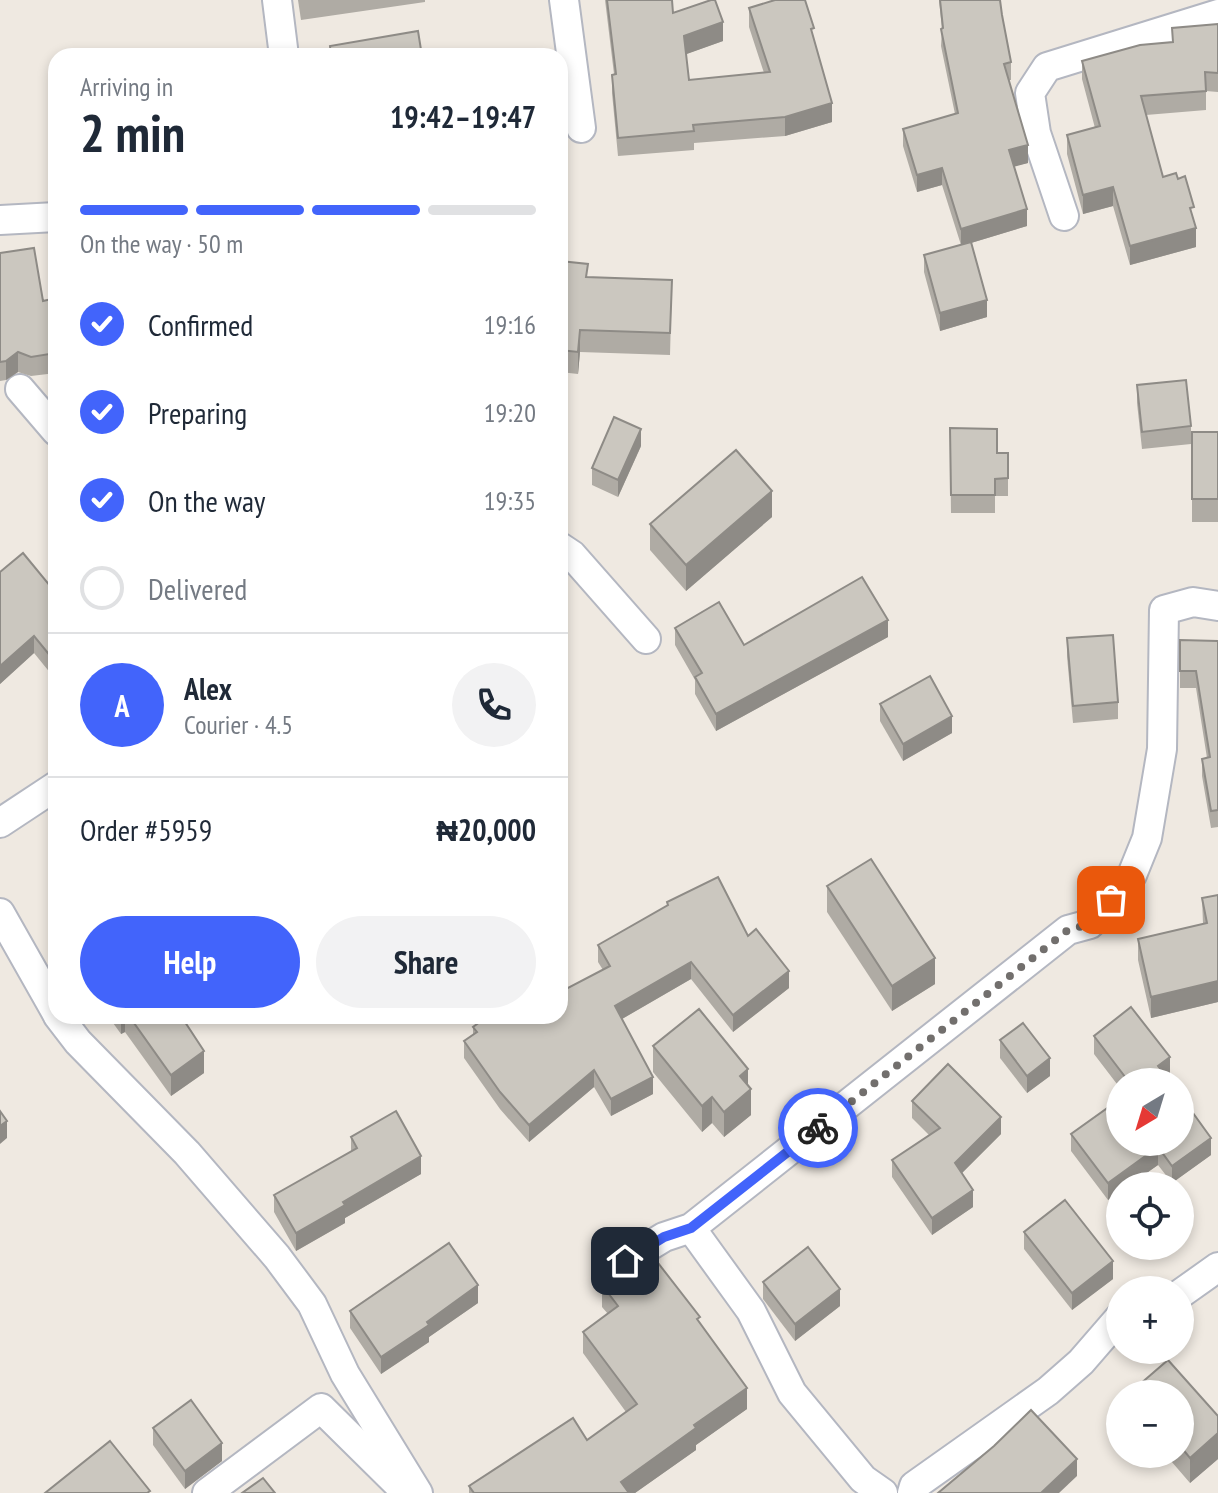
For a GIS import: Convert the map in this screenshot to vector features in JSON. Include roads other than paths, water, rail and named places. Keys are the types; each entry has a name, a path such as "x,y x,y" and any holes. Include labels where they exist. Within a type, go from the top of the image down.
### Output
{"street":[{"path":"277,0 283,48"},
{"path":"564,0 581,128"},
{"path":"1064,216 1036,133 1030,93 1047,67 1218,14"},
{"path":"0,220 48,217"},
{"path":"20,389 48,422"},
{"path":"568,552 646,639"},
{"path":"625,1261 664,1237 691,1228 1068,930 1090,924 1132,875 1147,838 1162,749 1164,610 1193,602 1218,606"},
{"path":"0,823 48,791"},
{"path":"0,913 48,998"},
{"path":"64,1024 78,1042 187,1153 277,1257 312,1304 345,1374 418,1493"},
{"path":"691,1228 751,1311 792,1393 863,1479 883,1493"},
{"path":"1194,1284 1218,1267"},
{"path":"912,1493 914,1486 961,1450 1048,1391 1081,1362 1106,1333"},
{"path":"207,1493 321,1408 406,1493"}]}
